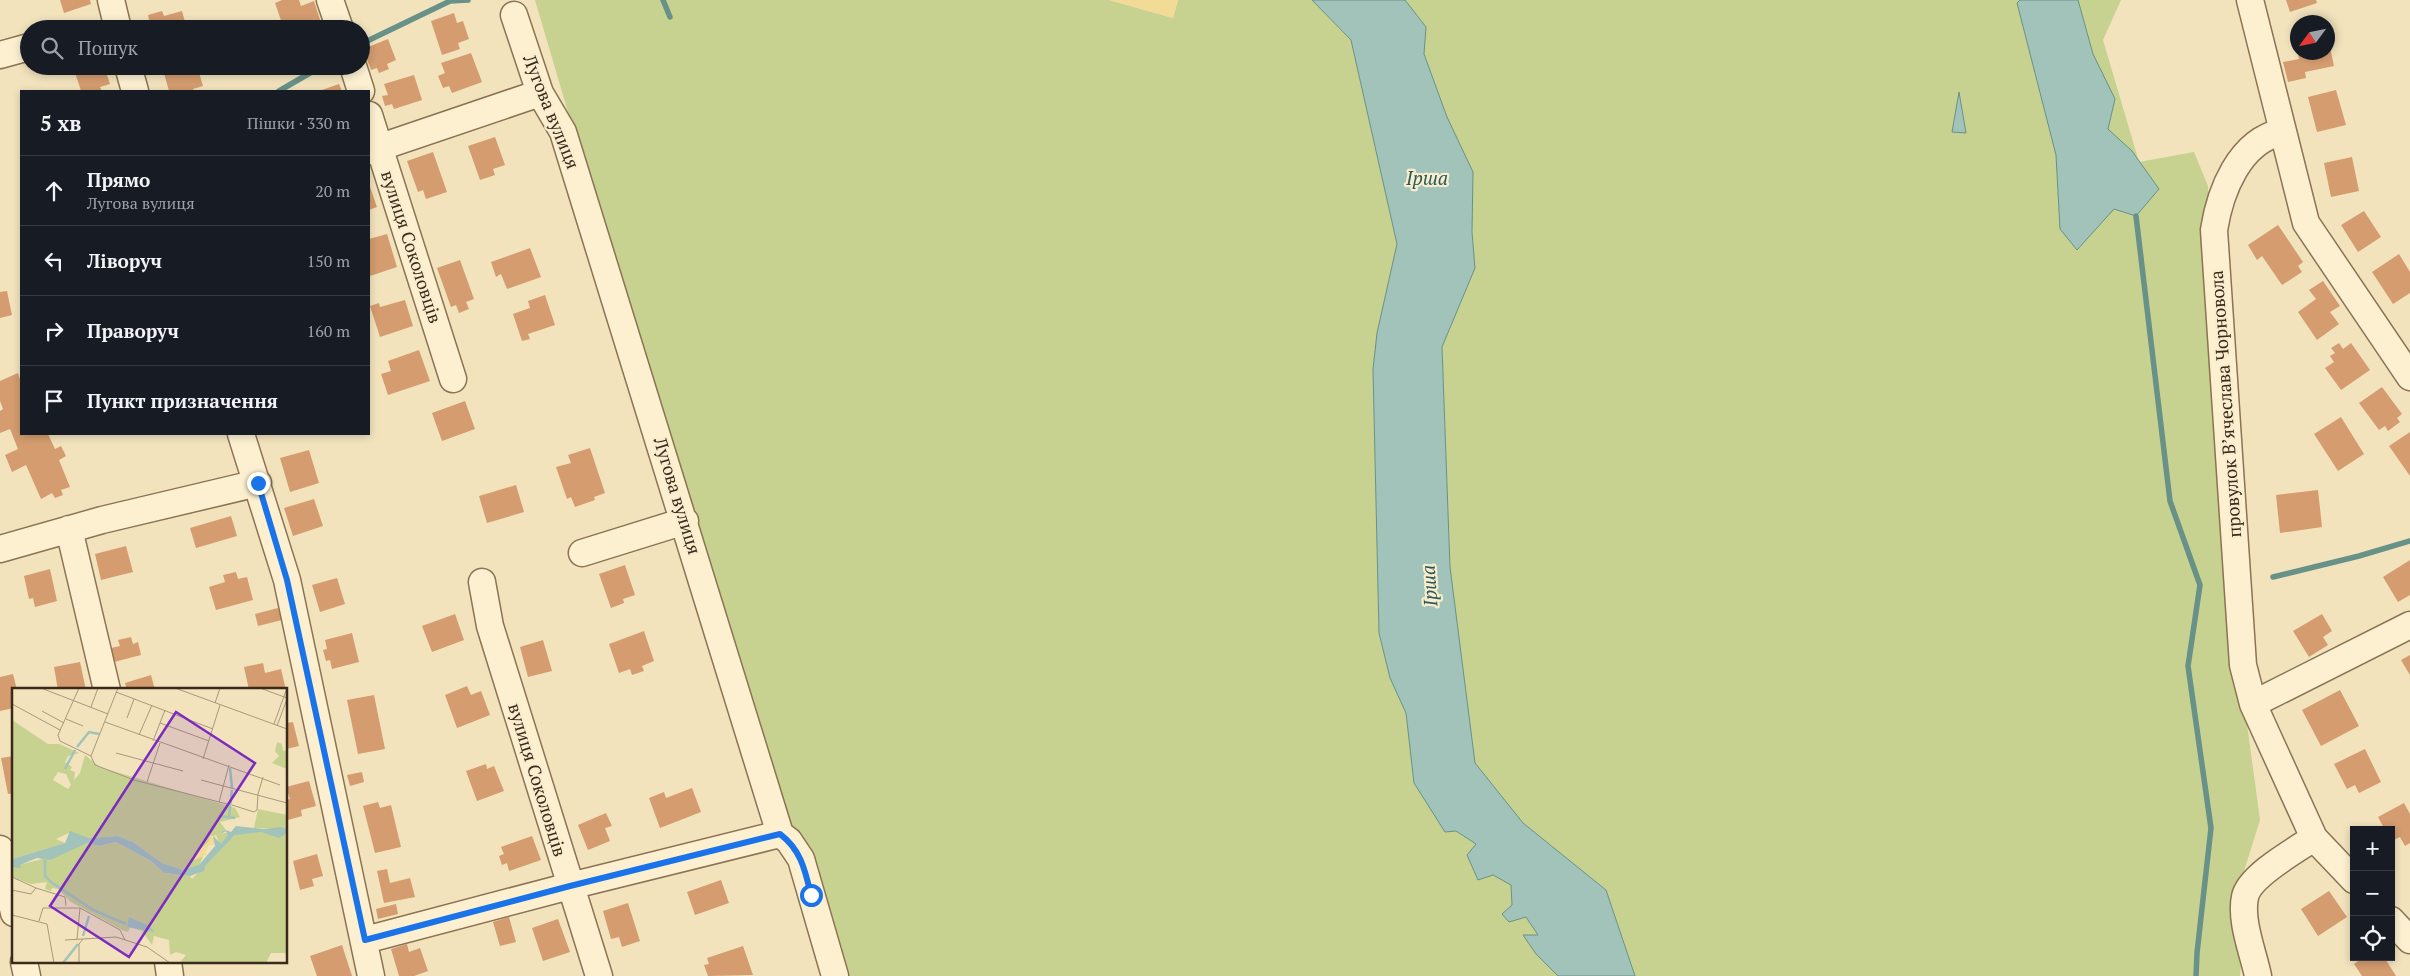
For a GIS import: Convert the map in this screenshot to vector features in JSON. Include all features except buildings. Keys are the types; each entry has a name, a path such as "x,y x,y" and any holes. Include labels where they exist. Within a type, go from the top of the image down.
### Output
{"street":[{"path":"330,0 337,20"},
{"path":"2250,0 2306,223 2410,377"},
{"name":"Лугова вулиця","path":"514,15 540,93 563,132 780,834 789,841 801,859 835,976"},
{"path":"0,55 20,49"},
{"path":"131,75 135,90"},
{"path":"356,75 361,90"},
{"path":"374,149 540,93"},
{"name":"вулиця Соколовців","path":"370,122 374,149 453,379"},
{"name":"провулок Вʼячеслава Чорновола","path":"2282,132 2274,134 2250,148 2224,189 2214,230 2243,665 2253,704 2314,838 2350,876"},
{"path":"241,435 287,580 365,940 371,976"},
{"path":"0,549 70,529 258,483"},
{"path":"582,553 685,522"},
{"path":"70,529 107,688"},
{"name":"вулиця Соколовців","path":"482,582 490,626 599,976"},
{"path":"2253,704 2410,625"},
{"path":"365,940 570,886 780,834"},
{"path":"2258,976 2245,920 2245,896 2257,878 2314,838"},
{"path":"0,849 12,904"},
{"path":"2395,924 2410,940"}],"green space":[{"path":"535,0 1109,0 1173,18 1178,0 1312,0 1351,40 1397,244 1377,333 1373,369 1379,633 1390,678 1406,713 1414,783 1456,831 1476,844 1467,855 1478,880 1493,875 1511,885 1512,905 1502,914 1526,917 1538,935 1524,936 1536,954 1558,976 841,976 775,816"},
{"path":"1405,0 2121,0 2103,40 2139,162 2194,152 2208,186 2214,332 2245,709 2260,820 2244,871 2246,922 2240,976 1635,976 1606,890 1523,823 1475,763 1450,567 1442,347 1475,268 1472,232 1447,117 1424,54 1426,27"}],"sand":[{"path":"1109,0 1178,0 1173,18"}],"water":[{"name":"Ірша","path":"1312,0 1405,0 1426,27 1424,54 1447,117 1473,172 1472,232 1475,268 1442,347 1450,567 1475,763 1523,823 1606,890 1635,976 1558,976 1536,954 1523,935 1538,935 1526,917 1509,922 1502,914 1512,905 1511,885 1493,875 1478,880 1467,855 1476,844 1456,831 1445,832 1414,783 1406,713 1390,678 1379,633 1373,369 1377,333 1397,244 1351,40"},
{"path":"2020,0 2078,0 2093,54 2115,99 2108,129 2132,151 2159,189 2136,216 2114,209 2077,250 2060,229 2056,155 2017,3"},
{"path":"1959,92 1966,133 1952,132"}],"waterway":[{"path":"370,40 450,1 468,0"},
{"path":"663,0 670,17"},
{"path":"281,90 307,75"},
{"path":"2136,216 2170,501 2200,585 2188,666 2211,828 2196,976"},
{"path":"2273,577 2359,556 2410,541"}],"route":[{"path":"258,483 287,580 365,940 570,886 780,834 789,841 801,859 811,895"}]}
